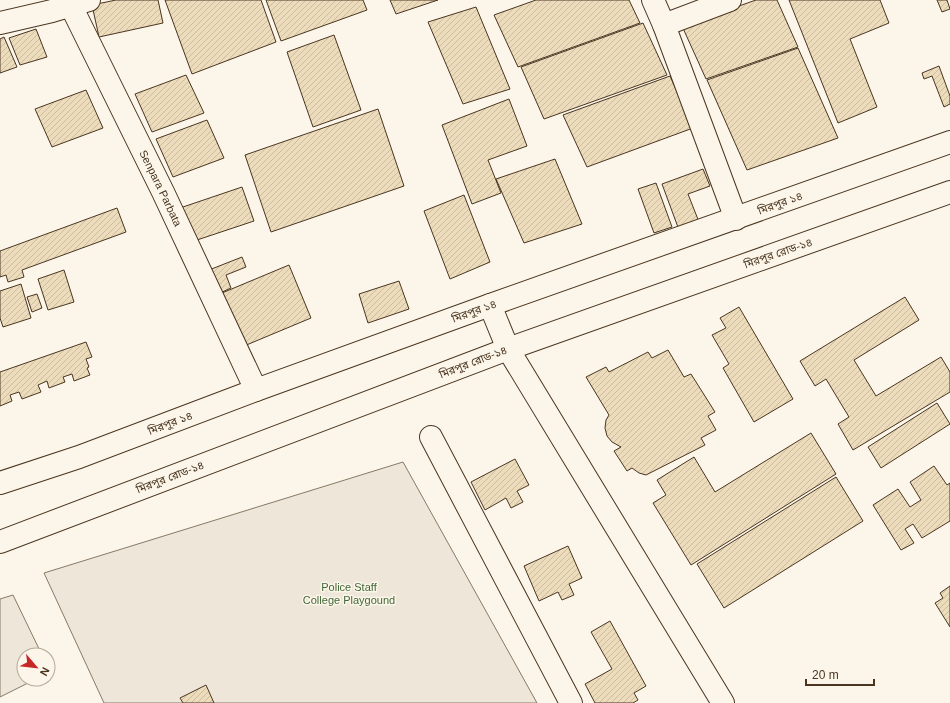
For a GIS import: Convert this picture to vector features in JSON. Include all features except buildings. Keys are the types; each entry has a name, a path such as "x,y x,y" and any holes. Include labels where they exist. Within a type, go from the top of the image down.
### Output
{"main road":[{"path":"653,0 664,25 736,219"},
{"path":"664,25 730,0"},
{"path":"0,23 66,4"},
{"name":"Senpara Parbata","path":"66,4 163,192 256,390"},
{"name":"মিরপুর ১৪","path":"0,483 79,457 256,390 490,305 950,142"},
{"name":"মিরপুর রোড-১৪","path":"0,542 508,349 950,192"},
{"path":"490,305 508,349 723,703"},
{"path":"431,437 570,703"}],"green space":[{"name":"Police Staff College Playgound","path":"403,462 537,703 104,703 44,573"},
{"path":"13,595 38,647 16,647 16,687 20,687 0,697 0,599"}]}
